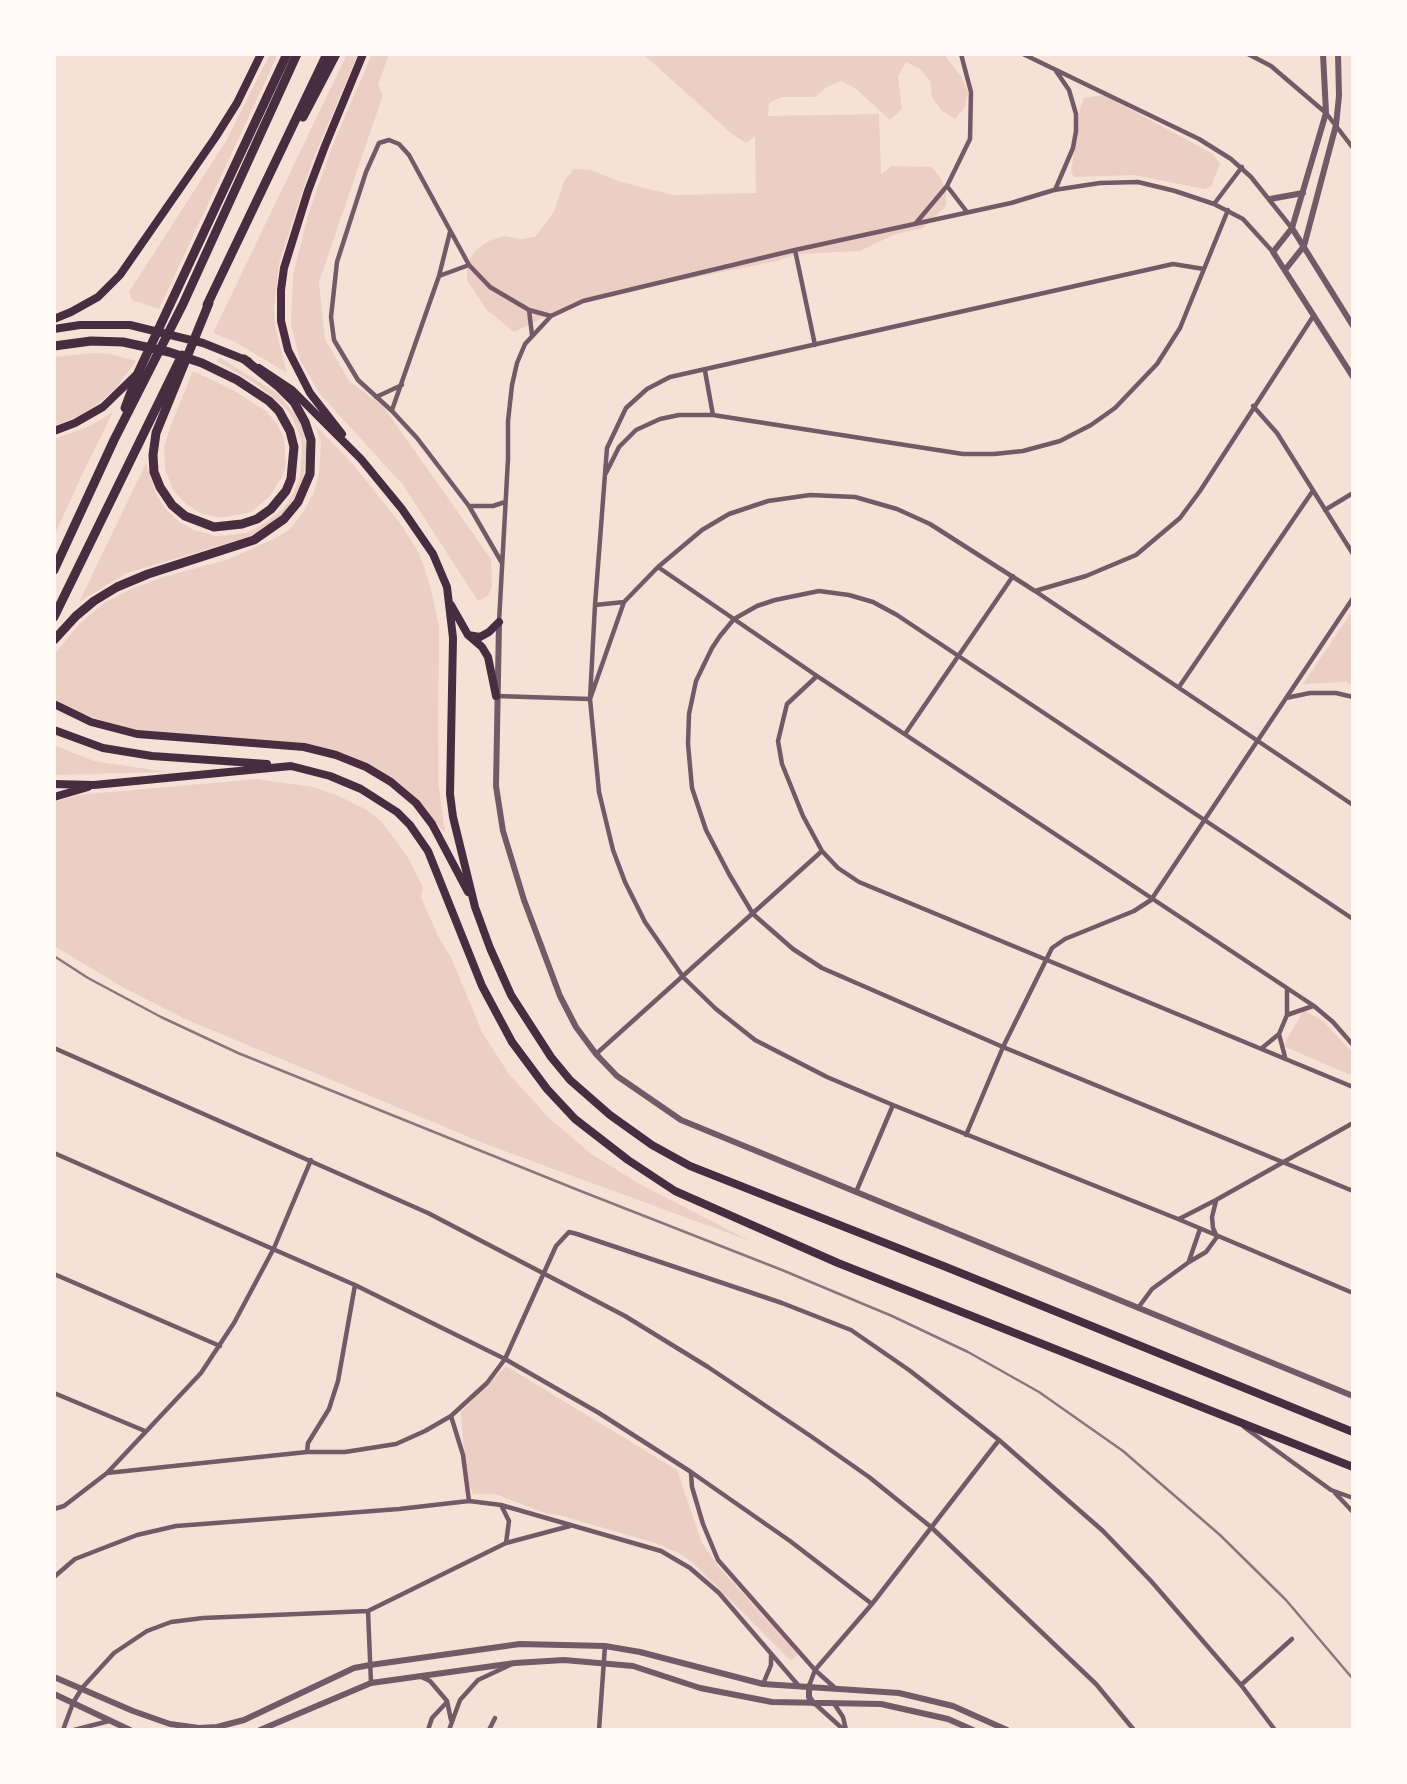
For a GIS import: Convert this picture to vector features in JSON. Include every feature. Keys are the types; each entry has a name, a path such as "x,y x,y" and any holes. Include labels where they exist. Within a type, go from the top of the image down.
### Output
{"highway":[{"path":"54,319 98,296 120,275 215,138 237,103 261,54"},
{"path":"114,440 138,373 287,54"},
{"path":"54,570 114,440 183,304 297,54"},
{"path":"54,617 209,303 327,54"},
{"path":"280,154 309,108 336,54"},
{"path":"361,459 310,393 297,369 284,336 281,290 284,268 313,180 363,54"},
{"path":"54,346 91,341 123,342 169,352 202,363 237,380 269,401 285,421 294,447 292,472 286,491 271,509 257,519 242,524 214,527 185,516 172,505 154,472 156,433 209,303"},
{"path":"54,329 80,325 130,325 177,335 244,359 292,390 382,482 423,537 447,587 449,601 453,638 449,784 453,817 475,907 511,995 551,1058 570,1080 610,1115 652,1145 690,1166 1353,1432"},
{"path":"54,640 76,616 117,587 148,574 254,540 284,519 298,502 310,474 311,440 305,422 294,402 244,359"},
{"path":"54,431 103,407 138,373"},
{"path":"449,601 468,635 482,647 488,657 496,696"},
{"path":"468,635 480,637 499,622"},
{"path":"54,704 91,722 137,734 304,747 366,766 416,803 432,824 475,907"},
{"path":"54,730 103,748 152,757 290,766 330,776 361,789 388,805 410,825 428,851 482,986 512,1042 547,1089 575,1119 628,1160 675,1191 740,1221 1032,1342 1353,1467"},
{"path":"54,784 94,785 290,766"},
{"path":"54,797 94,785"}],"street":[{"path":"1023,54 1199,139 1241,167 1292,228 1353,326"},
{"path":"1248,54 1278,72 1326,113 1353,148"},
{"path":"1273,252 1292,228 1326,113 1322,54"},
{"path":"1285,270 1304,246 1336,125 1339,96 1338,54"},
{"path":"916,223 947,186 970,139 971,92 963,55"},
{"path":"1054,190 1073,148 1076,131 1076,114 1069,90 1056,71"},
{"path":"502,563 469,506 417,438 358,380 334,340 331,317 337,262 366,172 379,143 390,140 399,144 409,155 469,265 490,287 529,310 551,316"},
{"path":"1214,204 1241,167"},
{"path":"1353,377 1273,252 1243,219 1214,204 1138,182 1100,183 1054,190 1011,203 794,250 583,300 551,316 532,335 517,363 512,385 508,421 496,696 496,786 503,831 524,900 560,996 576,1027 596,1054 633,1088 681,1120 1353,1396"},
{"path":"947,186 967,212"},
{"path":"1270,200 1303,193"},
{"path":"604,477 619,447 636,430 660,419 679,415 713,415 964,454 1023,451 1060,441 1091,425 1115,408 1149,374 1180,328 1228,210"},
{"path":"392,411 439,276 450,231"},
{"path":"794,250 815,345"},
{"path":"1204,269 1173,264 670,377 647,389 626,408 607,448 594,605 590,699 599,792 613,850 625,883 645,922 684,978 755,1041 827,1077 893,1105 1178,1219 1353,1293"},
{"path":"439,276 469,265"},
{"path":"529,310 532,335"},
{"path":"1035,591 1136,555 1180,518 1315,315"},
{"path":"705,371 713,415"},
{"path":"376,397 403,385"},
{"path":"1254,407 1277,433 1353,554"},
{"path":"1179,687 1312,492"},
{"path":"1325,509 1353,493"},
{"path":"590,699 624,602 659,567 713,521 768,501 810,495 855,497 897,509 930,524 1013,576 1353,805"},
{"path":"469,506 493,506 505,502"},
{"path":"659,567 1151,900 1314,1006 1333,1022 1353,1045"},
{"path":"905,734 1013,576"},
{"path":"1353,919 897,615 873,602 819,591 757,606 734,620 712,648 696,681 689,714 688,744 692,789 706,830 753,914 793,949 822,968 1353,1191"},
{"path":"965,1135 1003,1046 1052,948 1065,939 1134,911 1151,900 1353,598"},
{"path":"594,605 624,602"},
{"path":"817,676 787,704 778,741 790,787 822,851 838,868 859,882 1353,1087"},
{"path":"1286,698 1310,693 1353,697"},
{"path":"496,696 590,699"},
{"path":"596,1054 684,978 822,851"},
{"path":"1261,1048 1279,1034 1287,1015 1286,989"},
{"path":"1287,1015 1314,1006"},
{"path":"1279,1034 1285,1058"},
{"path":"54,1048 428,1213 625,1316 761,1401 869,1477 931,1527 1096,1684 1134,1730"},
{"path":"856,1192 893,1105"},
{"path":"1178,1219 1353,1123"},
{"path":"54,1153 274,1248 505,1359 599,1413 691,1472 790,1541 872,1604"},
{"path":"54,1509 64,1506 107,1473 201,1373 220,1346 274,1248 311,1160"},
{"path":"1216,1200 1212,1217 1217,1237"},
{"path":"1189,1262 1200,1229"},
{"path":"107,1473 307,1452 345,1452 396,1444 451,1416 487,1383 505,1359 556,1246 569,1232 782,1303 851,1330 909,1370 999,1440 1103,1531 1151,1581 1241,1685 1275,1730"},
{"path":"1138,1308 1152,1289 1206,1252 1217,1237"},
{"path":"54,1274 220,1346"},
{"path":"307,1452 308,1443 329,1409 338,1381 355,1285"},
{"path":"54,1393 145,1431"},
{"path":"451,1416 463,1455 469,1501"},
{"path":"1238,1422 1331,1490 1353,1512"},
{"path":"845,1730 808,1697 815,1670 872,1604 999,1440"},
{"path":"691,1472 692,1488 703,1524 718,1560 815,1670 834,1687 835,1705 843,1717 845,1730"},
{"path":"1331,1490 1353,1499"},
{"path":"54,1577 75,1559 137,1535 176,1526 469,1501 501,1505 661,1551 690,1568 719,1594 798,1685"},
{"path":"501,1505 509,1521 506,1543"},
{"path":"64,1730 73,1703 82,1689 114,1653 147,1631 171,1622 203,1618 368,1611 506,1543 571,1526"},
{"path":"368,1611 371,1683"},
{"path":"1241,1685 1292,1639"},
{"path":"54,1677 133,1712 170,1724 199,1728 217,1727 244,1720 354,1668 520,1644 605,1646 640,1652 763,1684 899,1693 953,1706 1007,1730"},
{"path":"599,1730 605,1646"},
{"path":"763,1684 771,1665 771,1655"},
{"path":"260,1730 371,1683 515,1663 564,1660 633,1666 700,1688 772,1702 881,1704 937,1716 973,1730"},
{"path":"449,1730 460,1700 478,1680 515,1663"},
{"path":"417,1675 430,1681 447,1701 451,1721"},
{"path":"54,1694 130,1730"},
{"path":"428,1730 432,1718 447,1701"},
{"path":"489,1730 495,1718"},
{"path":"74,1730 109,1721"}],"shaded area":[{"path":"270,54 278,54 159,309 132,300 129,292 226,141"},
{"path":"347,54 358,54 312,162 279,264 274,311 287,373 235,342 213,333"},
{"path":"372,54 389,54 378,85 383,95 319,282 325,339 349,381 383,406 491,559 492,587 488,596 478,601 403,485 320,394 300,360 291,325 293,275 308,215 333,144"},
{"path":"643,54 944,54 962,78 968,92 965,107 955,119 941,110 932,97 930,81 920,69 906,62 898,76 902,109 890,120 855,88 841,81 827,87 815,97 782,97 769,103 768,116 879,114 881,174 892,166 931,167 941,178 946,193 946,206 923,228 893,235 860,251 799,254 777,261 575,302 514,332 486,309 467,280 467,263 476,250 489,241 504,236 520,239 535,237 554,212 564,181 574,169 590,170 621,182 673,195 756,193 755,136 746,143 732,134"},
{"path":"1104,95 1213,154 1220,164 1211,187 1204,189 1134,175 1074,177 1071,172 1084,98"},
{"path":"94,353 136,361 116,388 100,402 81,415 54,426 54,357"},
{"path":"219,357 277,393 301,424 307,449 303,479 293,500 285,512 261,531 127,573 79,602 146,463 156,494 166,509 179,522 194,530 216,536 246,533 259,527 282,510 290,499 300,478 302,450 301,439 292,417 259,386 217,361"},
{"path":"193,371 233,390 266,411 277,424 284,439 286,464 282,477 269,497 251,512 221,518 200,513 185,503 173,490 165,469 164,448"},
{"path":"113,412 54,536 54,439 90,426"},
{"path":"315,425 352,463 400,523 419,553 430,585 439,626 438,781 445,833 404,787 378,769 346,754 305,743 132,730 79,713 54,699 55,654 79,624 104,603 163,577 226,560 276,538 291,528 314,492 319,473 321,442"},
{"path":"1353,610 1353,685 1346,682 1303,684"},
{"path":"54,745 94,761 166,772 54,775"},
{"path":"257,779 313,787 367,810 381,821 408,857 423,887 421,897 439,938 451,957 482,1032 509,1074 548,1117 590,1153 638,1183 750,1241 488,1145 185,1019 126,989 54,946 54,802 77,795"},
{"path":"1304,1010 1323,1021 1351,1051 1353,1076 1283,1046"},
{"path":"506,1366 677,1470 702,1543 718,1566 798,1654 791,1661 681,1554 655,1543 559,1515 547,1514 495,1494 473,1494 466,1478 461,1412"}],"railway":[{"path":"54,956 88,978 161,1017 238,1053 782,1270 892,1316 968,1352 1039,1392 1123,1451 1220,1535 1286,1600 1353,1679"}]}
